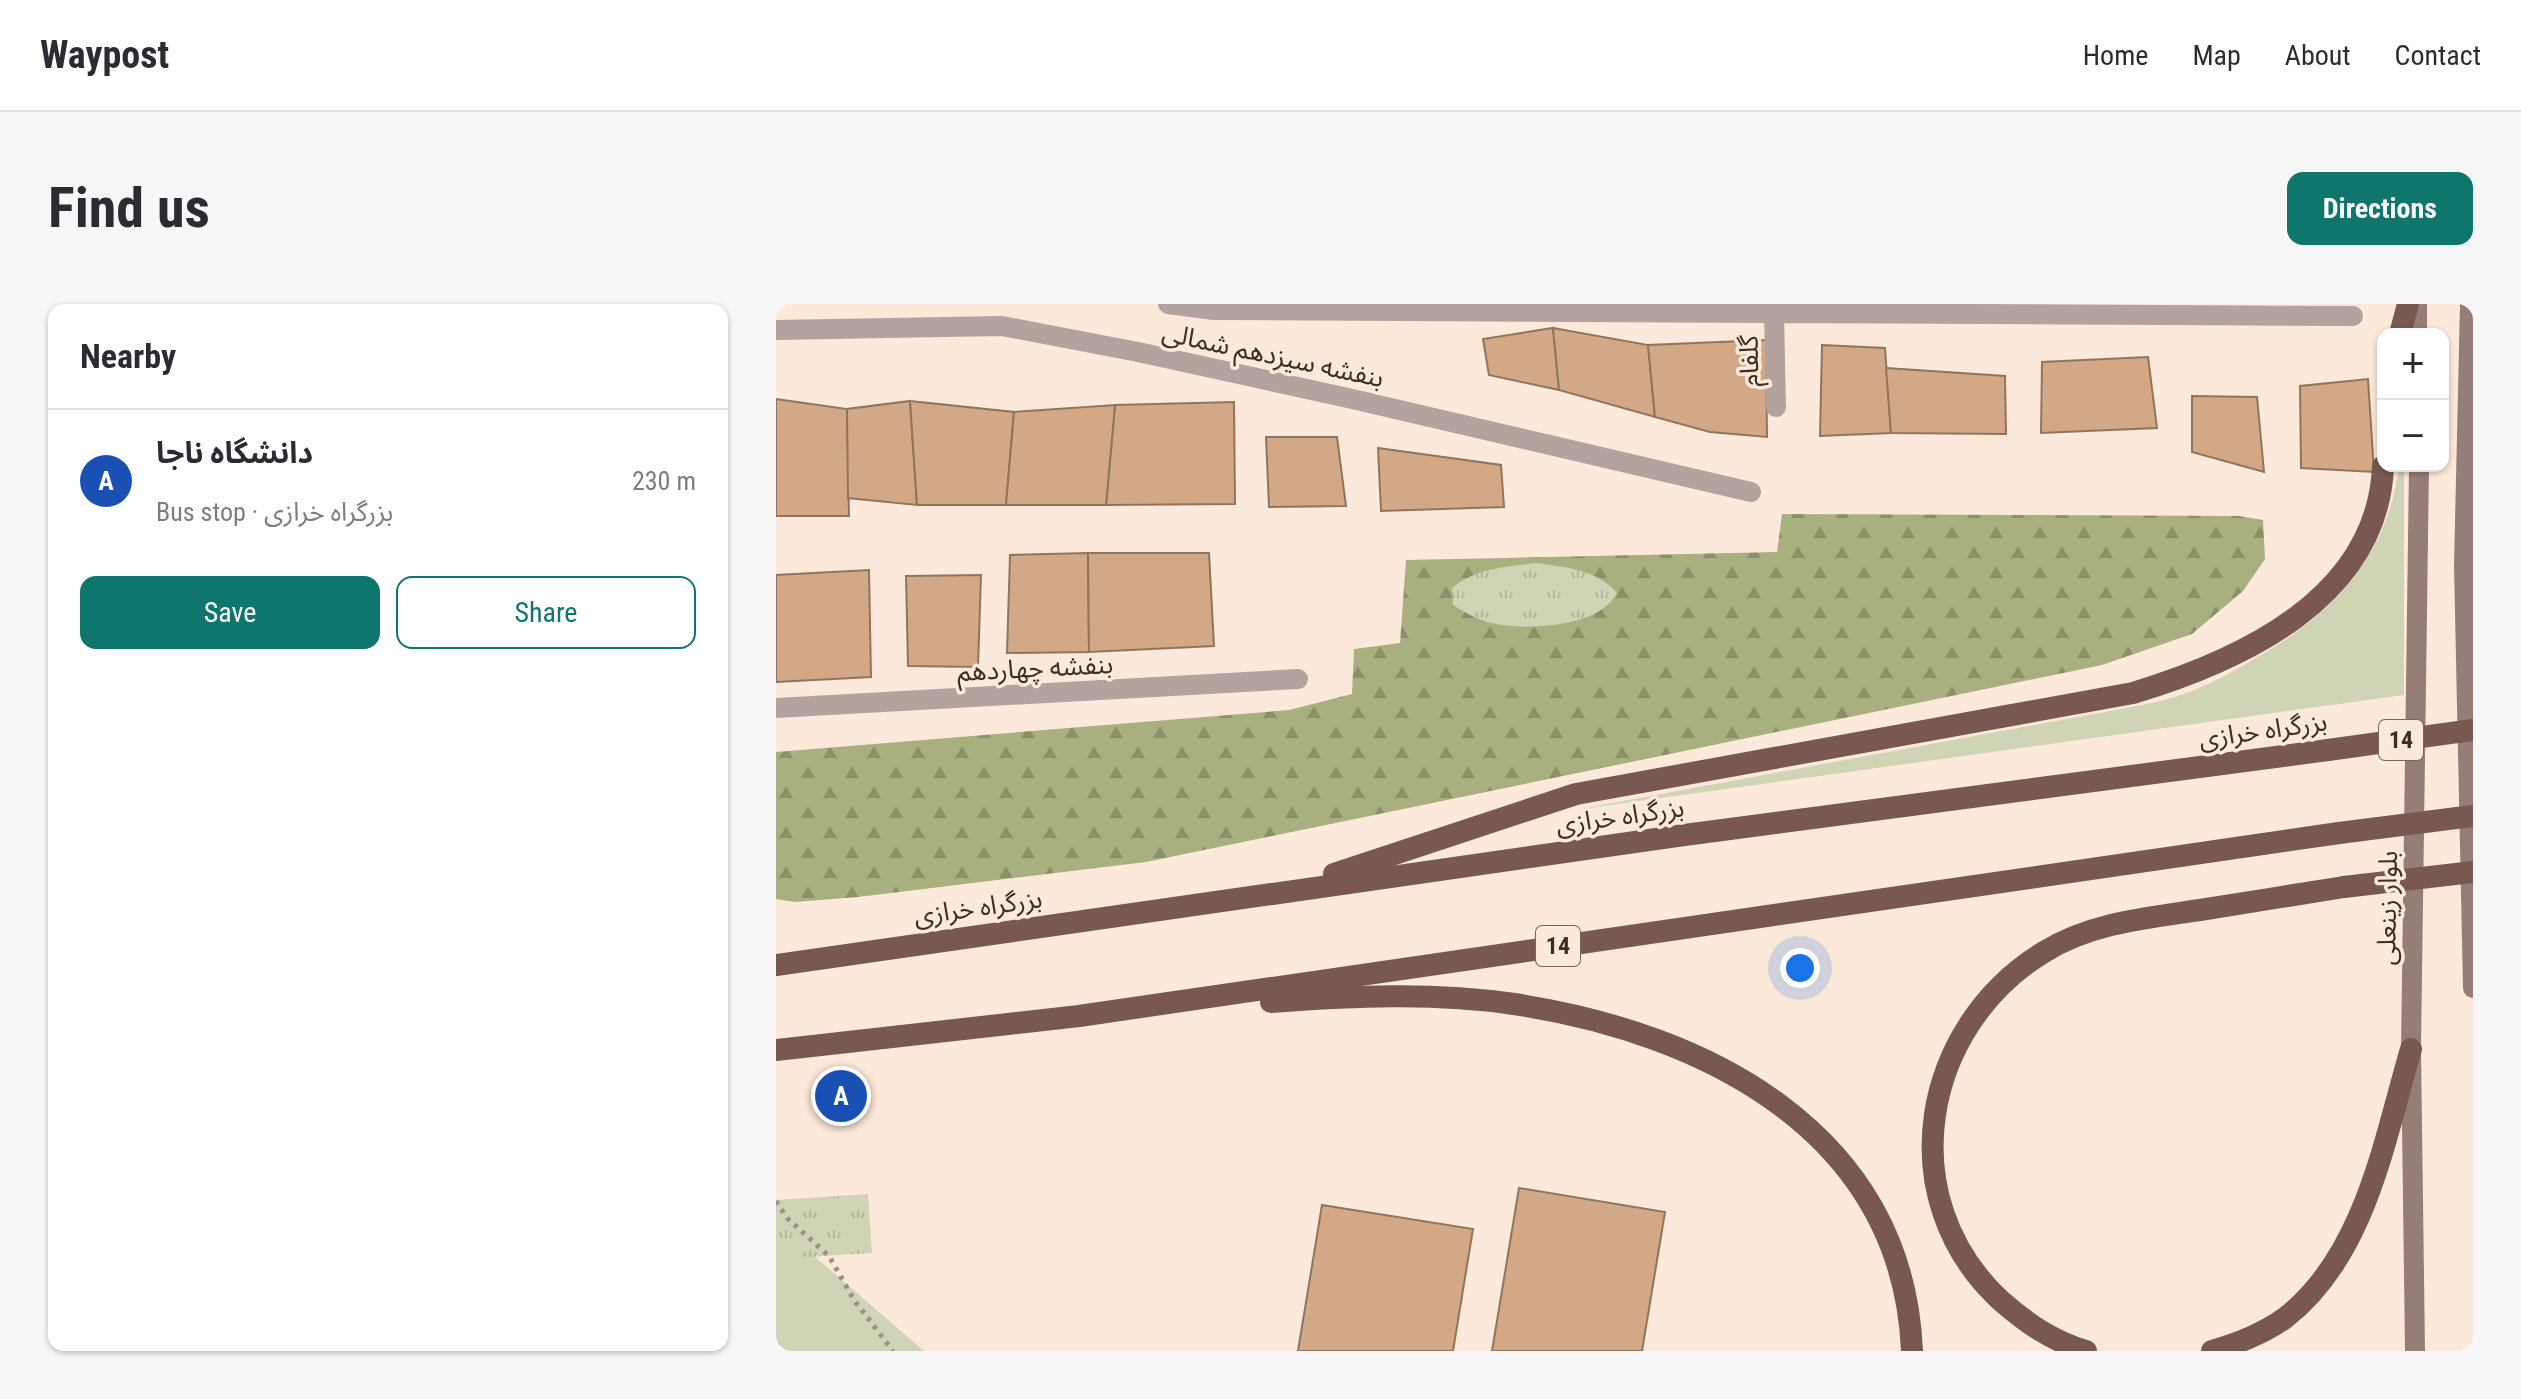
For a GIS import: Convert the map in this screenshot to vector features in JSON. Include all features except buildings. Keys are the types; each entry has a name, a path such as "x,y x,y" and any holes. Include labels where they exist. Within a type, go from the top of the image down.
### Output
{"highway":[{"path":"2402,328 2408,304"},
{"path":"1280,892 1576,794 2133,693 2183,678 2266,639 2302,613 2330,587 2366,538 2379,507 2382,472"},
{"name":"بزرگراه خرازی","path":"776,965 1280,892 2473,730"},
{"name":"14","path":"776,1050 1079,1016 2473,816"},
{"path":"2086,1351 2063,1344 2024,1322 1984,1285 1961,1251 1942,1209 1933,1170 1934,1109 1944,1070 1960,1037 2000,984 2021,966 2070,936 2114,924 2344,887 2473,872"},
{"path":"1079,1016 1313,998 1411,996 1513,1004 1610,1024 1687,1051 1751,1085 1796,1116 1830,1148 1854,1178 1875,1212 1901,1276 1912,1351"},
{"path":"2212,1351 2241,1342 2286,1317 2320,1284 2347,1246 2362,1209 2411,1049"}],"main road":[{"path":"2417,304 2417,328"},
{"path":"2470,304 2464,565 2473,988"},
{"name":"بلوار زینعلی","path":"2415,1351 2411,1049 2419,472"}],"street":[{"path":"1168,304 1214,310 1774,307 2353,316"},
{"name":"گلفام","path":"1774,307 1776,407"},
{"name":"بنفشه سیزدهم شمالی","path":"776,330 1002,326 1348,398 1751,492"},
{"name":"بنفشه چهاردهم","path":"776,708 1298,679"}],"path":[{"path":"776,1201 787,1218 829,1256 854,1300 893,1351"}],"green space":[{"path":"2398,472 2404,472 2404,695 1574,810 2130,707 2192,691 2278,645 2328,605 2350,583 2367,558 2382,530"},
{"path":"1782,514 2239,516 2263,520 2265,559 2243,591 2192,634 2102,665 1146,862 858,897 795,902 776,899 776,752 1289,710 1352,694 1354,649 1400,643 1406,560 1777,552"},
{"path":"1537,563 1590,574 1617,593 1608,605 1594,614 1538,626 1487,622 1453,605 1452,588 1471,576"},
{"path":"868,1194 872,1253 776,1259 776,1200"},
{"path":"776,1223 924,1351 776,1351"}],"place":[{"name":"دانشگاه ناجا","path":"841,1096"}]}
